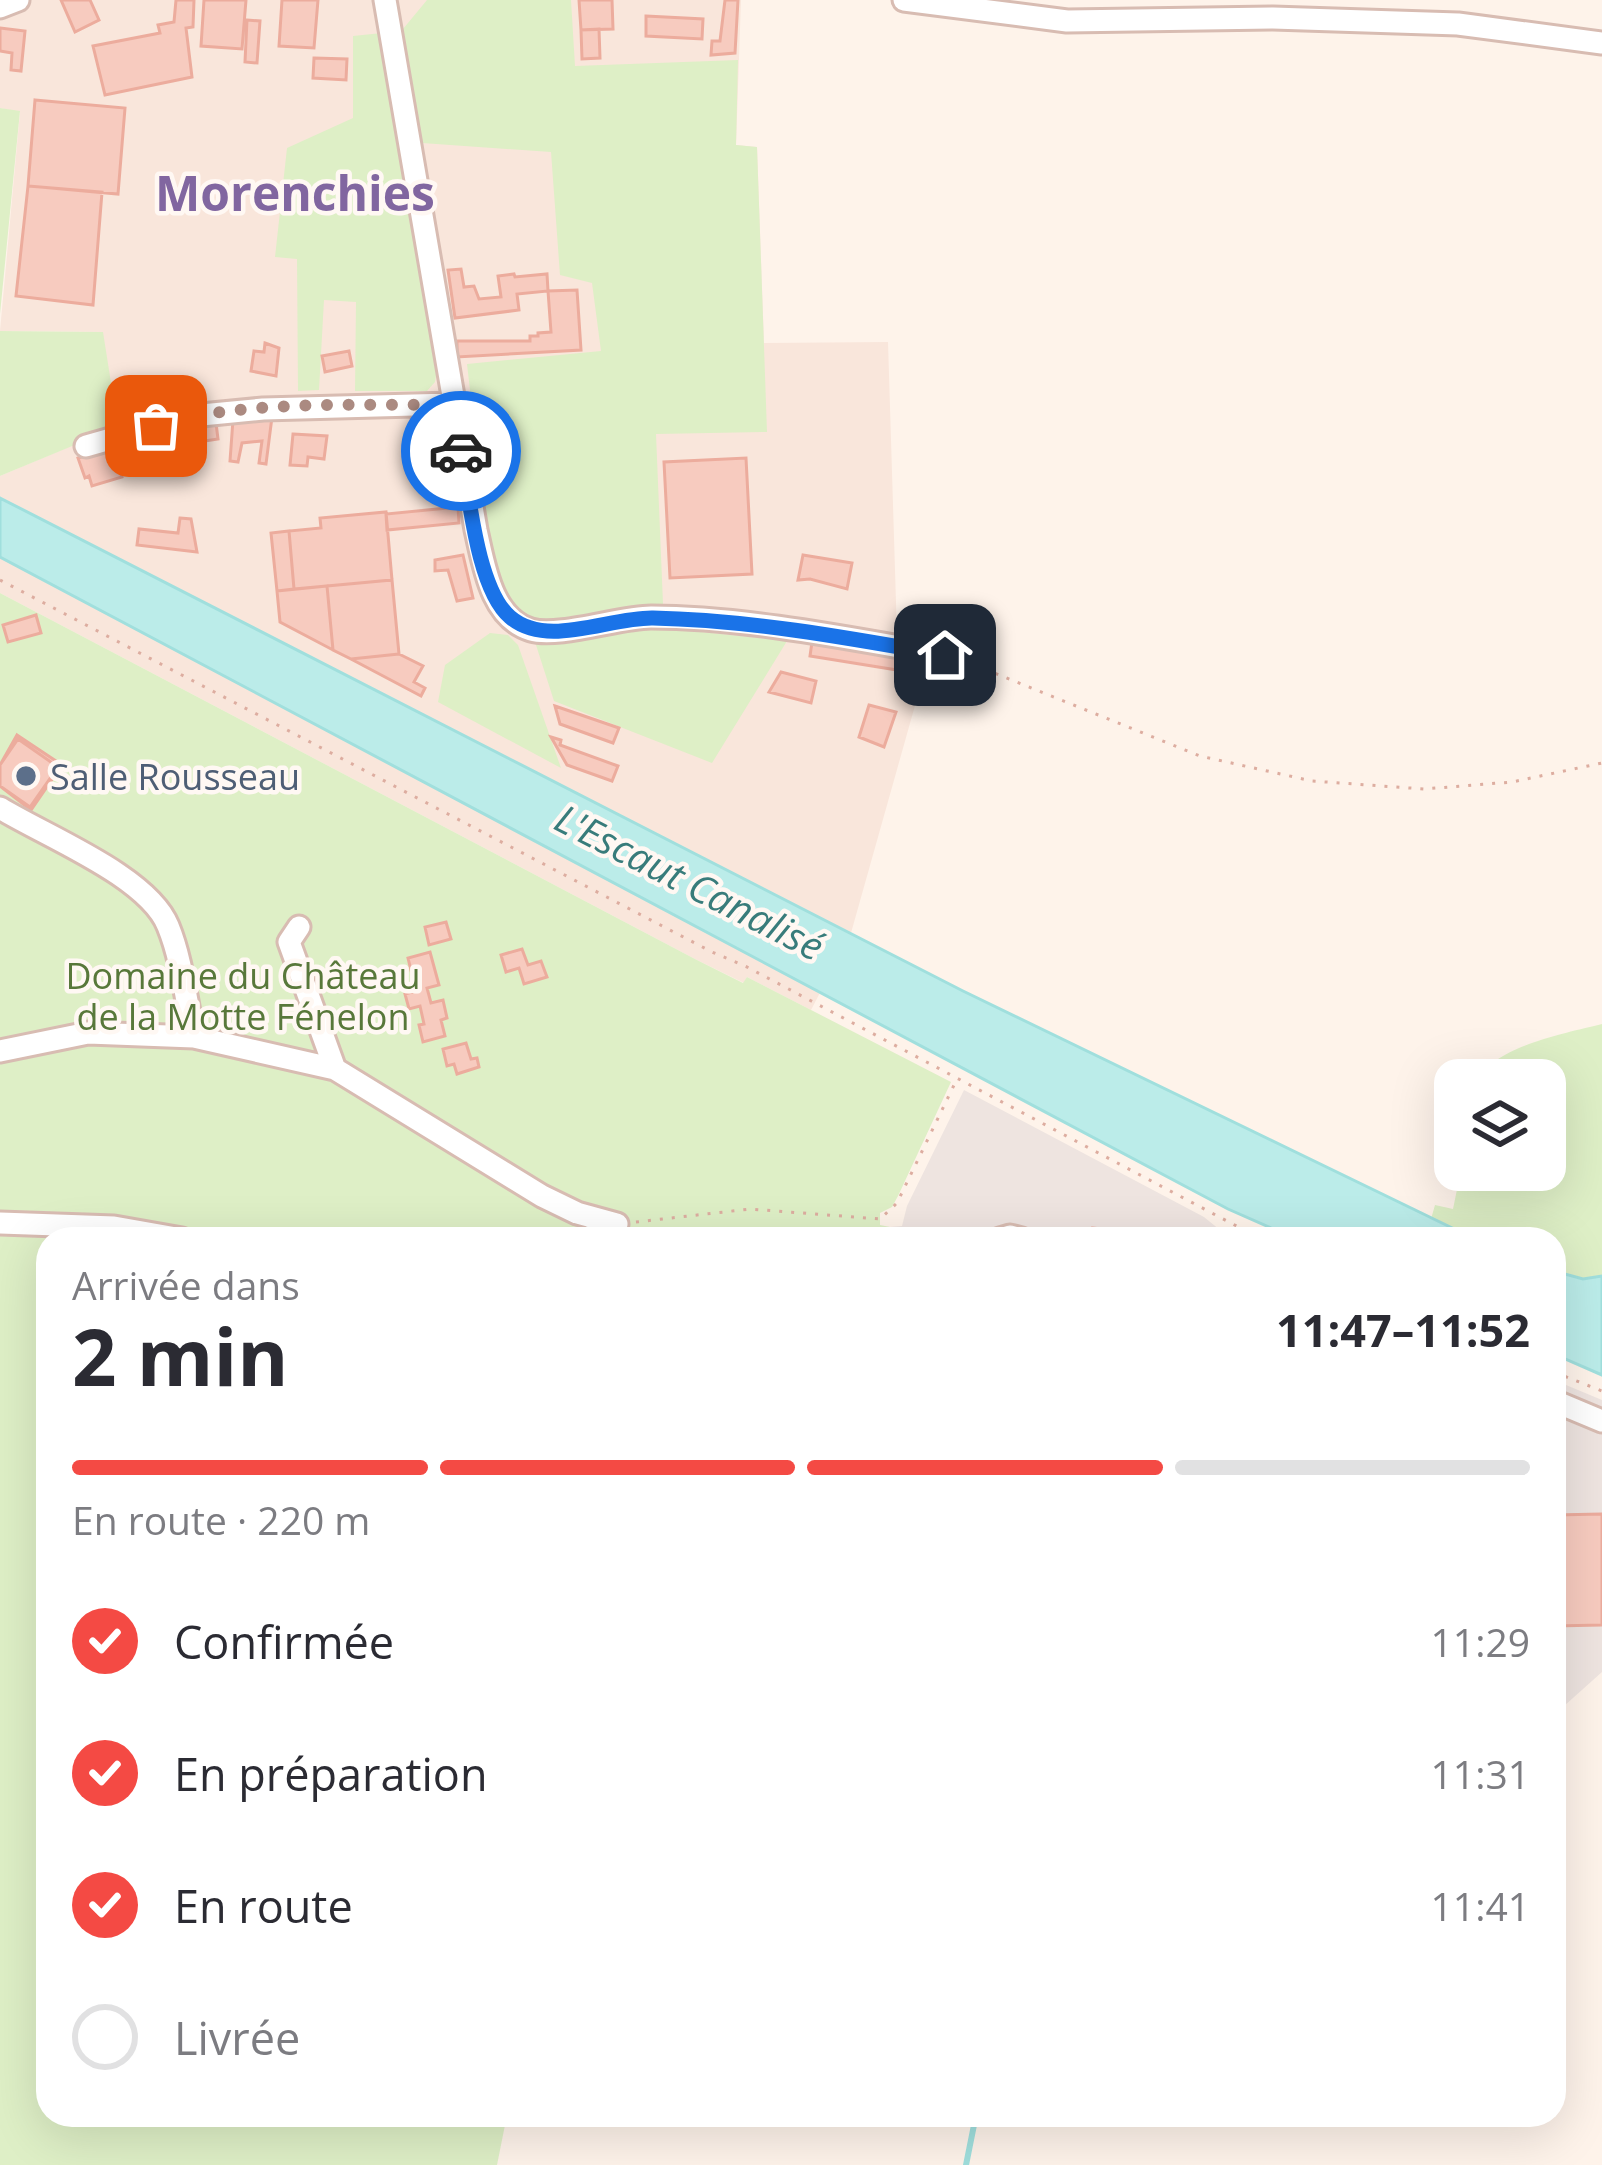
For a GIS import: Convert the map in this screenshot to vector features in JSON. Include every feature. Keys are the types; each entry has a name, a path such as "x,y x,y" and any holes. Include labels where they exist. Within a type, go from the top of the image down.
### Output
{"street":[{"path":"0,7 18,0"},
{"path":"385,0 452,404 486,576 507,616 531,630 649,617 788,630 945,655"},
{"path":"904,0 1067,21 1274,18 1458,24 1602,43"},
{"path":"86,446 191,416 263,409 452,404"},
{"path":"0,808 122,878 158,908 170,929 194,1037"},
{"path":"299,927 290,942 335,1069"},
{"path":"0,1051 88,1033 194,1037 335,1069 542,1196 617,1224"},
{"path":"0,1223 114,1227"},
{"path":"611,1227 617,1224"},
{"path":"1566,1406 1602,1421"}],"path":[{"path":"0,580 1238,1227"},
{"path":"945,655 1200,756 1312,782 1424,789 1512,782 1602,763"},
{"path":"617,1224 750,1209 880,1219 897,1203 957,1079"},
{"path":"1566,1377 1602,1391"}],"shaded area":[{"path":"0,0 741,0 736,145 757,147 764,343 888,342 897,635 926,640 925,670 851,933 811,1010 747,977 744,983 695,959 0,593 0,476 118,426 102,332 0,331 20,112 0,108"},
{"path":"964,1090 1216,1227 890,1227 902,1226 907,1206"},
{"path":"1566,1385 1602,1400 1602,1672 1566,1704"}],"green space":[{"path":"427,0 571,0 575,66 738,60 736,145 757,147 767,432 656,434 664,628 787,641 712,763 554,701 527,617 501,590 489,555 467,364 601,351 592,283 560,275 551,152 422,143 403,29"},
{"path":"382,33 437,370 435,382 427,391 355,391 356,302 324,300 319,390 298,391 297,259 275,257 287,148 353,118 353,36"},
{"path":"0,108 20,111 0,314"},
{"path":"0,331 103,332 118,427 0,476"},
{"name":"Domaine du Château de la Motte Fénelon","path":"0,593 695,959 743,983 747,977 951,1082 898,1196 892,1207 880,1213 880,1225 890,1227 150,1227 0,1214"},
{"path":"490,633 508,635 518,645 561,768 438,702 445,665"},
{"path":"1602,1024 1602,1276 1583,1279 1566,1274 1566,1227 1449,1227 1431,1219 1435,1205 1453,1209 1457,1191 1566,1191 1566,1059 1498,1059"},
{"path":"0,1227 36,1230 36,2127 505,2127 497,2165 0,2165"}],"water":[{"name":"L'Escaut Canalisé","path":"0,498 963,991 1450,1227 1269,1227 1228,1209 0,557"},
{"path":"1566,1274 1583,1279 1602,1276 1602,1375 1566,1359"}],"building":[{"path":"61,0 90,0 99,20 75,32"},
{"path":"176,0 194,0 193,27 186,28 192,77 105,95 93,46 160,33 158,25 174,22"},
{"path":"204,0 246,0 242,49 201,46"},
{"path":"282,0 318,0 314,48 279,46"},
{"path":"579,0 612,0 613,29 581,30"},
{"path":"725,0 738,0 735,53 711,55 712,41 720,41"},
{"path":"646,16 703,19 702,39 646,36"},
{"path":"247,20 260,21 257,63 245,62"},
{"path":"0,28 25,31 21,71 11,70 12,53 0,51"},
{"path":"599,29 600,58 582,59 581,30"},
{"path":"314,58 347,59 346,80 313,78"},
{"path":"35,100 125,108 118,194 28,186"},
{"path":"28,186 102,192 93,305 16,296"},
{"path":"461,269 464,287 474,286 479,299 501,297 498,276 514,274 547,274 548,291 517,294 519,310 455,318 448,270"},
{"path":"577,290 581,350 457,357 457,341 530,341 530,336 551,332 548,291"},
{"path":"265,343 279,348 276,376 251,371 254,351 264,352"},
{"path":"349,351 352,366 325,372 322,356"},
{"path":"272,417 266,464 259,463 262,441 242,443 238,462 230,461 233,420"},
{"path":"439,417 449,467 422,472 411,418"},
{"path":"216,423 218,439 198,442 201,459 190,461 187,444 178,446 175,430"},
{"path":"293,434 327,436 324,459 308,457 307,466 290,465"},
{"path":"117,446 122,477 92,486 78,458"},
{"path":"746,458 752,574 670,578 664,462"},
{"path":"458,507 459,523 387,530 386,514"},
{"path":"386,512 392,580 294,589 289,531 321,528 320,518"},
{"path":"180,518 191,519 197,552 137,545 139,529 178,533"},
{"path":"289,531 294,589 277,591 271,533"},
{"path":"463,555 473,598 457,601 448,570 435,571 435,560"},
{"path":"803,555 852,563 847,589 798,580"},
{"path":"392,580 399,654 351,659 333,650 327,586"},
{"path":"327,586 333,650 280,622 277,591"},
{"path":"36,615 41,633 8,642 3,625"},
{"path":"812,642 901,655 897,670 810,656"},
{"path":"399,654 423,666 414,682 425,688 421,696 351,659"},
{"path":"781,672 816,681 811,703 769,692"},
{"path":"869,705 896,712 884,747 859,737"},
{"path":"555,706 619,728 613,743 560,724"},
{"path":"17,735 62,765 31,810 0,786 30,807 58,767 18,739 0,765"},
{"path":"551,737 561,740 560,745 618,766 612,781 567,765"},
{"name":"Salle Rousseau","path":"18,739 58,767 30,807 0,786 0,765"},
{"path":"446,922 451,939 429,945 425,927"},
{"path":"522,949 528,965 541,961 547,977 524,984 519,968 506,972 501,955"},
{"path":"430,952 439,985 427,988 431,1003 443,1000 447,1018 441,1020 445,1036 423,1042 420,1006 409,1009 405,994 416,991 408,958"},
{"path":"466,1043 479,1067 457,1074 454,1064 447,1066 443,1049"},
{"path":"1602,1514 1602,1625 1566,1626 1566,1515"}],"waterway":[{"path":"966,2165 974,2127"}],"way so far":[{"path":"156,426 191,416 263,409 452,404 461,451"}],"place":[{"name":"Salle Rousseau","path":"26,776"}],"district":[{"name":"Morenchies","path":"295,192"}],"route":[{"path":"461,451 486,576 507,616 531,630 649,617 788,630 945,655"}]}
